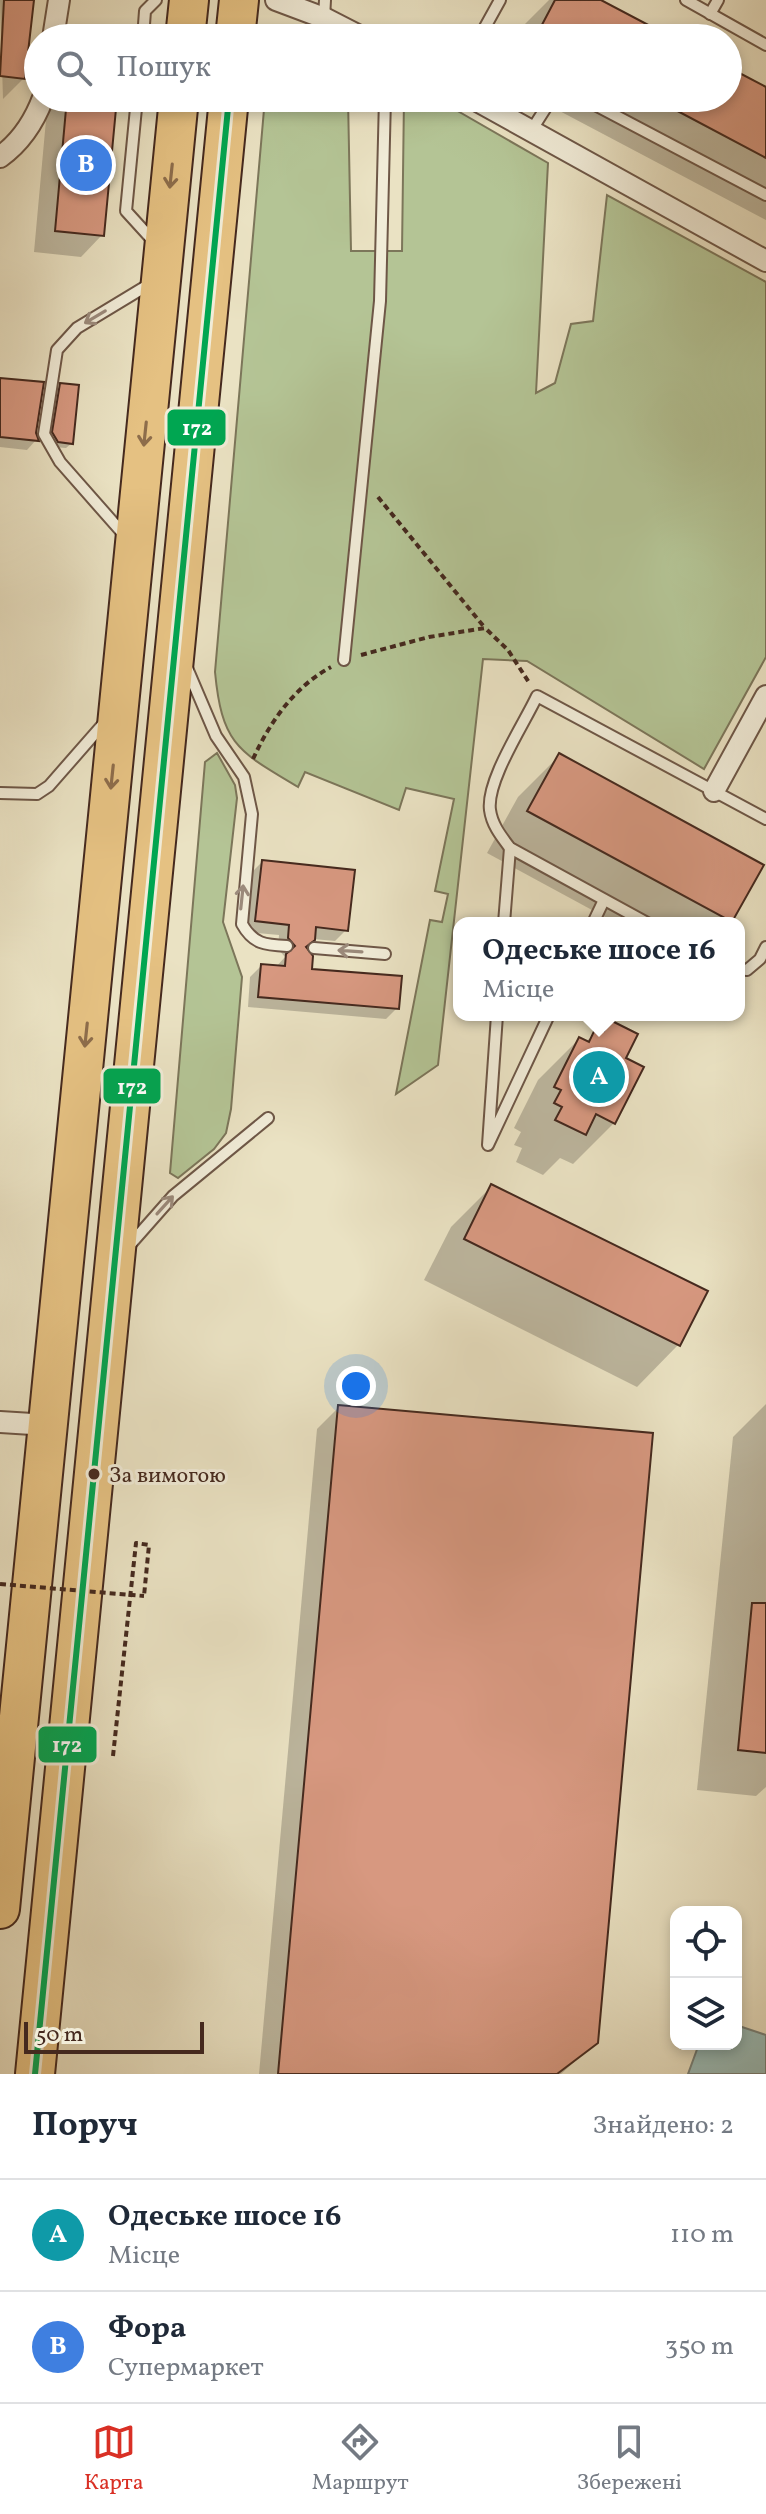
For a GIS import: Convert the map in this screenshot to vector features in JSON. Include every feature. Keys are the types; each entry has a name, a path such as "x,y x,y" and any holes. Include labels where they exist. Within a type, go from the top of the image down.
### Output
{"highway":[{"path":"186,24 189,0"},
{"path":"236,24 239,0"},
{"path":"0,1909 178,112"},
{"path":"35,2074 228,112"}],"street":[{"path":"55,24 59,0"},
{"path":"276,0 325,9 345,24"},
{"path":"0,157 13,148 38,112"},
{"path":"497,112 766,261"},
{"path":"714,791 766,696"},
{"path":"0,1422 48,1425"}],"lane":[{"path":"139,0 145,11 144,24"},
{"path":"145,11 156,0"},
{"path":"487,24 500,0"},
{"path":"686,0 728,24"},
{"path":"710,14 718,0"},
{"path":"742,32 766,45"},
{"path":"134,546 60,462 44,434 57,350 77,328 163,263 126,211 136,112"},
{"path":"344,660 380,301 385,112"},
{"path":"531,131 543,112"},
{"path":"609,112 766,195"},
{"path":"175,640 216,736 244,777 252,814 242,924 248,936 258,944 287,946"},
{"path":"636,917 510,848 495,828 489,809 492,787 537,696 766,819"},
{"path":"0,793 25,796 37,794 49,786 119,705"},
{"path":"504,917 510,848"},
{"path":"596,917 604,900"},
{"path":"745,970 760,959 766,947"},
{"path":"314,948 385,954"},
{"path":"497,1021 488,1145 546,1021"},
{"path":"114,1264 173,1196 268,1118"}],"path":[{"path":"361,476 485,628 508,650 537,696"},
{"path":"244,777 271,720 317,674 344,660 429,637 485,628"},
{"path":"0,1584 144,1596 149,1545 136,1543 113,1756"}],"green space":[{"path":"264,112 348,112 351,251 402,251 404,112 459,112 548,163 536,393 555,383 571,324 593,321 607,195 766,282 766,657 704,769 527,661 483,659 438,1065 396,1094 430,920 442,922 448,894 435,891 454,799 406,788 399,810 305,772 298,787 247,754 237,743 222,716 215,672"},
{"path":"217,753 235,785 237,798 223,922 242,977 231,1109 226,1133 214,1149 178,1178 170,1173 205,762"}],"water":[{"path":"742,2027 766,2035 766,2074 688,2074 697,2050 742,2050"}],"building":[{"path":"4,0 34,0 31,24 24,24 24,79 0,76"},
{"path":"555,0 601,0 646,24 542,24"},
{"path":"742,74 766,87 766,158 679,112 742,112"},
{"path":"66,112 116,112 104,236 55,231"},
{"path":"0,378 44,382 36,433 39,441 0,437"},
{"path":"60,383 79,385 73,444 58,442 52,432"},
{"path":"559,753 764,865 735,917 723,917 527,811"},
{"path":"262,860 355,870 348,931 316,927 315,940 306,947 313,956 312,969 402,976 399,1009 258,997 261,964 285,966 286,954 295,946 288,938 289,925 255,921"},
{"path":"612,1021 638,1034 626,1058 644,1067 615,1124 596,1114 586,1135 555,1120 562,1107 554,1103 561,1090 554,1087 579,1037 589,1042 596,1027 604,1031"},
{"path":"491,1184 708,1291 680,1346 464,1239"},
{"path":"338,1405 653,1433 598,2043 557,2074 278,2074"},
{"path":"752,1603 766,1603 766,1753 738,1750"}],"transit line":[{"name":"172","path":"35,2074 228,112"}],"place":[{"name":"Фора","path":"86,165"},
{"name":"Одеське шосе 16","path":"599,1077"},
{"name":"За вимогою","path":"94,1474"}]}
